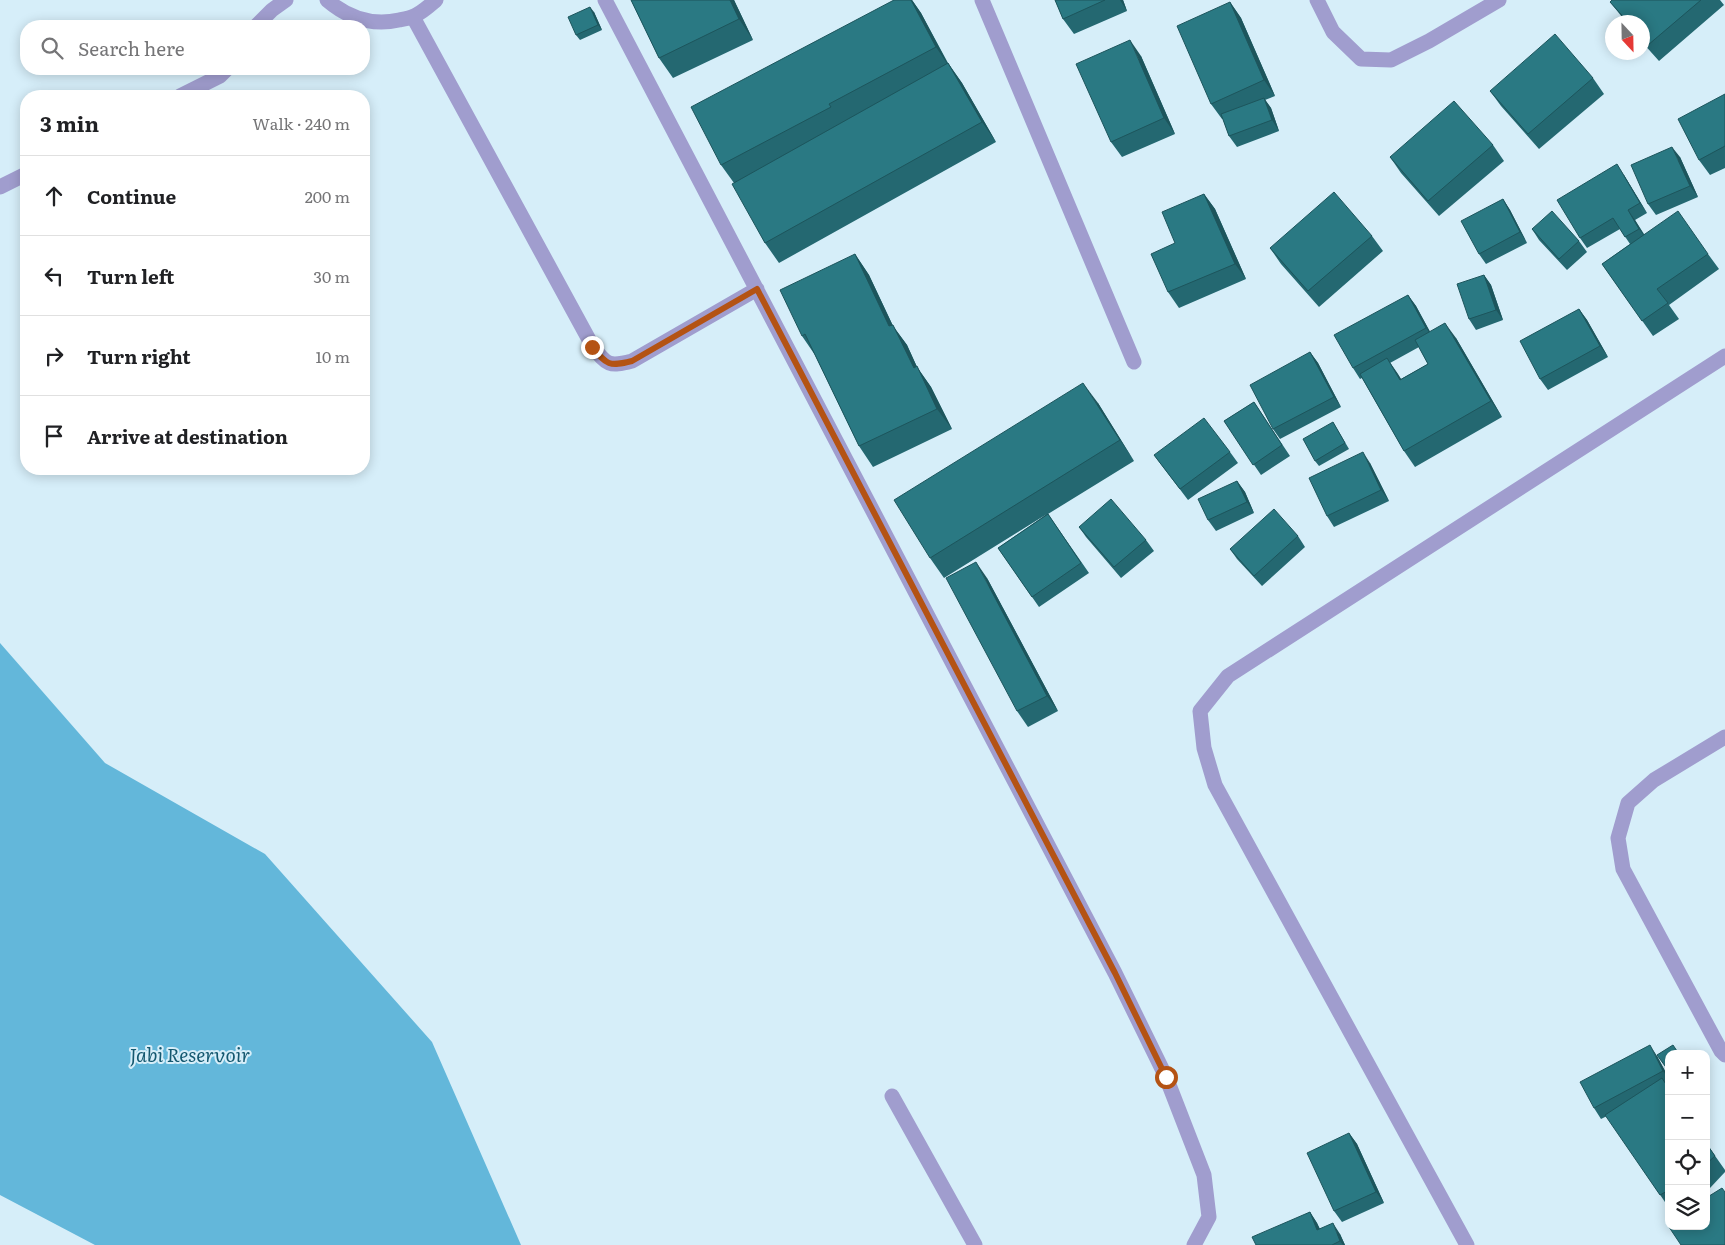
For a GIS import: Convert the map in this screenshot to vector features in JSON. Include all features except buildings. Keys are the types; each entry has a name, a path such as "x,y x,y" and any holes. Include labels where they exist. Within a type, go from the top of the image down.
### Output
{"street":[{"path":"262,20 286,0"},
{"path":"327,0 354,17 365,20"},
{"path":"370,21 391,22 413,17 436,0"},
{"path":"605,0 1115,973 1166,1077 1204,1174 1209,1217 1194,1245"},
{"path":"982,0 1134,362"},
{"path":"1317,0 1333,32 1361,59 1391,60 1428,41 1498,0"},
{"path":"413,17 592,347 604,360 616,365 632,361 757,289"},
{"path":"192,90 221,75"},
{"path":"0,187 20,177"},
{"path":"1467,1245 1215,785 1204,748 1200,711 1228,676 1725,356"},
{"path":"1725,737 1654,780 1628,803 1618,838 1623,870 1716,1042 1725,1055"},
{"path":"892,1096 974,1245"}],"water":[{"name":"Jabi Reservoir","path":"0,643 105,763 265,854 432,1042 521,1245 95,1245 0,1195"}],"route":[{"path":"592,347 604,360 616,365 632,361 757,289 1115,973 1166,1077"}]}
